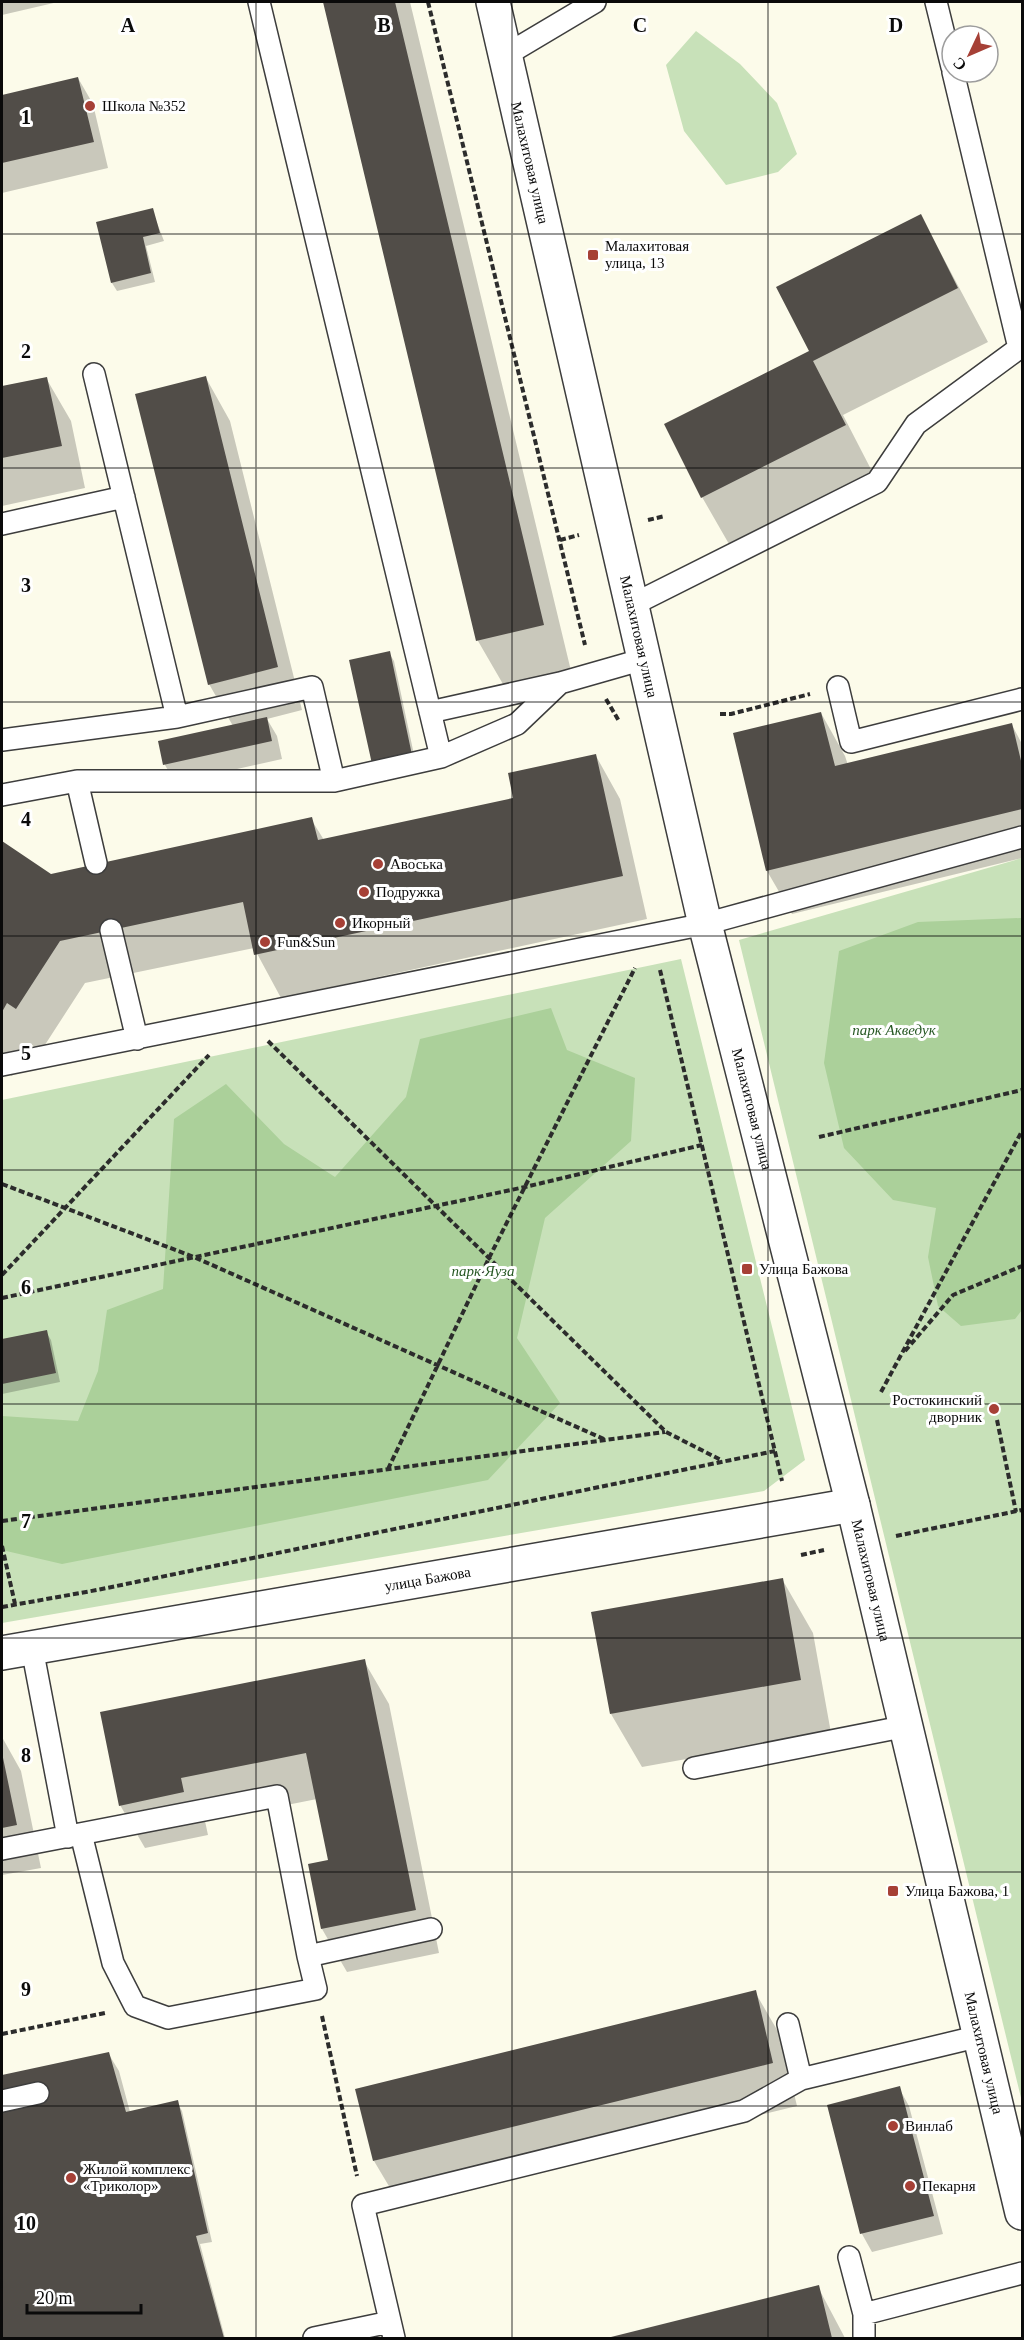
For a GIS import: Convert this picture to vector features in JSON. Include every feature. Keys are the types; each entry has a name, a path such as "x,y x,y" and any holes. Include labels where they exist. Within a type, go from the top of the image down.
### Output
{"street":[{"name":"Малахитовая улица","path":"494,2 705,924 862,1541 907,1726 940,1878 1023,2213"},
{"name":"улица Бажова","path":"17,1651 853,1505"}],"lane":[{"path":"259,2 441,757"},
{"path":"506,55 595,2"},
{"path":"936,2 941,24"},
{"path":"632,605 877,482 916,424 1021,347 956,84"},
{"path":"94,374 177,717"},
{"path":"2,524 124,498"},
{"path":"430,712 560,683 644,659"},
{"path":"2,795 77,780 334,781 441,757 517,724 560,683"},
{"path":"2,740 177,717 312,687 334,781"},
{"path":"838,687 851,742 1023,699"},
{"path":"77,780 96,863"},
{"path":"2,1065 705,924 1023,837"},
{"path":"111,930 137,1039"},
{"path":"2,1849 74,1836 277,1796 316,1989 168,2018 135,2006 113,1963 74,1836 17,1651"},
{"path":"694,1768 907,1726"},
{"path":"308,1956 431,1929"},
{"path":"788,2024 801,2079"},
{"path":"314,2338 392,2330 363,2205 744,2110 801,2079 980,2036"},
{"path":"2,2101 38,2093"},
{"path":"849,2257 864,2314 864,2338"},
{"path":"864,2314 1023,2273"}],"path":[{"path":"428,2 592,674 615,716 623,724"},
{"path":"720,714 732,714 838,687"},
{"path":"388,1469 489,1258 652,935"},
{"path":"660,970 780,1470"},
{"path":"2,1275 244,1017 666,1432 721,1460"},
{"path":"819,1137 1023,1090"},
{"path":"881,1392 1023,1131"},
{"path":"2,1298 525,1187 702,1145"},
{"path":"2,1184 194,1257 607,1440"},
{"path":"899,1358 953,1295 1023,1266"},
{"path":"997,1420 1016,1512"},
{"path":"2,1521 666,1432"},
{"path":"2,1607 97,1590 721,1460 775,1451"},
{"path":"801,1555 1023,1510"},
{"path":"2,1546 15,1604"},
{"path":"2,2034 135,2006"},
{"path":"324,2025 363,2205"}],"green space":[{"path":"696,31 740,64 777,103 797,154 778,172 726,185 684,131 666,65"},
{"name":"парк Акведук","path":"1022,858 1022,2102 739,940"},
{"path":"1021,918 1022,1310 1015,1319 961,1326 938,1306 928,1257 936,1208 893,1200 844,1148 824,1063 839,951 918,922"},
{"name":"парк Яуза","path":"681,959 805,1460 764,1491 2,1623 2,1100"},
{"path":"551,1008 567,1050 635,1078 631,1141 545,1218 517,1338 560,1403 488,1480 62,1564 2,1550 2,1416 78,1421 98,1371 107,1310 163,1289 174,1119 226,1084 284,1144 335,1177 406,1097 420,1039"}],"building":[{"path":"323,2 395,2 544,625 476,641"},
{"path":"78,77 94,142 2,163 2,95"},
{"path":"153,208 160,233 143,237 151,273 111,283 96,222"},
{"path":"921,214 958,288 813,361 846,425 701,498 664,424 809,351 776,287"},
{"path":"206,376 278,667 208,685 135,394"},
{"path":"47,377 62,446 2,458 2,386"},
{"path":"390,651 412,755 372,764 349,660"},
{"path":"821,712 835,766 1012,723 1022,765 1022,809 766,871 733,733"},
{"path":"267,717 272,741 163,765 158,741"},
{"path":"596,754 623,876 254,955 243,902 60,941 16,1009 7,1003 2,1012 2,841 51,874 312,817 318,840 513,798 508,773"},
{"path":"47,1330 56,1373 2,1384 2,1339"},
{"path":"783,1578 801,1680 610,1714 591,1612"},
{"path":"365,1659 416,1910 321,1929 308,1864 328,1860 306,1753 181,1778 184,1792 119,1806 100,1712"},
{"path":"2,1753 17,1825 2,1828"},
{"path":"756,1990 773,2063 373,2161 355,2089"},
{"name":"Жилой комплекс «Триколор»","path":"109,2052 126,2112 178,2100 208,2233 196,2236 224,2338 2,2338 2,2075"},
{"path":"900,2086 934,2216 860,2234 827,2105"},
{"path":"819,2285 832,2338 607,2338"}],"place":[{"name":"Школа №352","path":"90,106"},
{"name":"Малахитовая улица, 13","path":"593,255"},
{"name":"Авоська","path":"378,864"},
{"name":"Подружка","path":"364,892"},
{"name":"Икорный","path":"340,923"},
{"name":"Fun&Sun","path":"265,942"},
{"name":"Улица Бажова","path":"747,1269"},
{"name":"Ростокинский дворник","path":"994,1409"},
{"name":"Улица Бажова, 1","path":"893,1891"},
{"name":"Винлаб","path":"893,2126"},
{"name":"Жилой комплекс «Триколор»","path":"71,2178"},
{"name":"Пекарня","path":"910,2186"}]}
